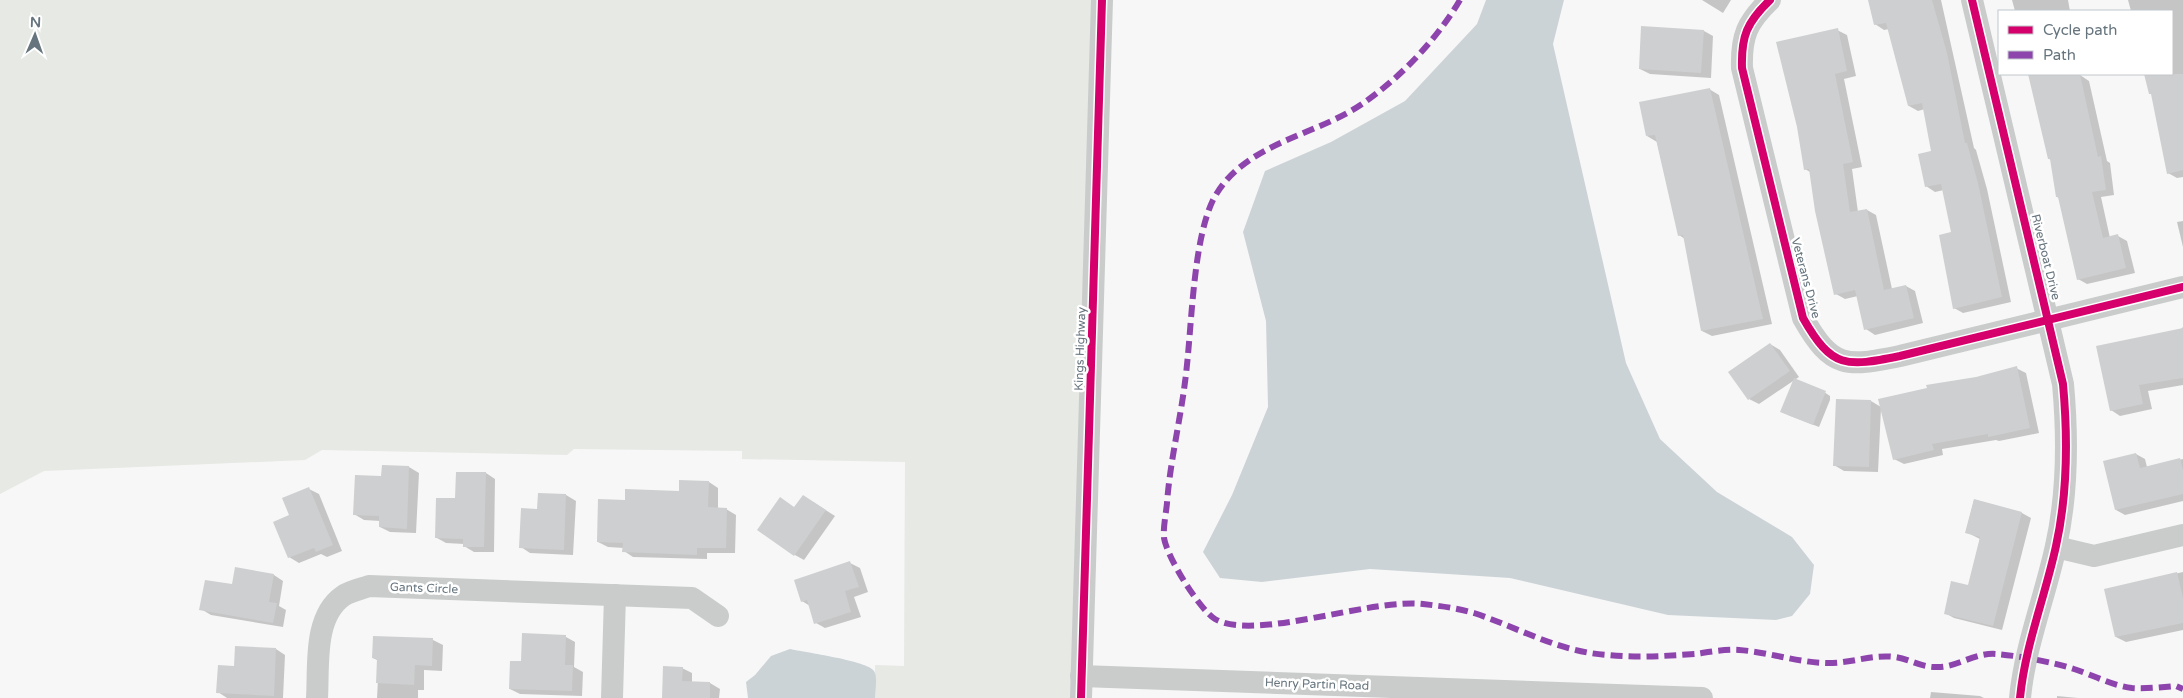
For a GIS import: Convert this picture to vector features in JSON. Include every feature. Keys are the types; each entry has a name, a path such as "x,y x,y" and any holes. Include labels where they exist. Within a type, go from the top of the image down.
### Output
{"street":[{"name":"Kings Highway","path":"1081,687 1102,0"},
{"name":"Veterans Drive","path":"1770,0 1754,15 1746,30 1741,46 1742,68 1803,318 1818,344 1836,358 1861,364 2183,287"},
{"name":"Riverboat Drive","path":"1972,0 2064,384 2068,436 2065,496 2056,547 2032,633 2020,698"},
{"path":"2056,547 2094,556 2183,535"},
{"name":"Gants Circle","path":"317,698 320,635 330,610 343,596 368,586 692,598 718,616"},
{"path":"612,698 615,595"},
{"name":"Henry Partin Road","path":"1081,687 1702,698"}],"shaded area":[{"path":"0,0 1093,0 1071,698 875,698 875,665 904,666 905,462 742,459 742,451 574,449 567,455 322,450 305,460 44,471 0,494"},
{"path":"1486,0 1564,0 1553,44 1626,363 1660,439 1717,492 1792,537 1814,565 1810,594 1792,616 1776,620 1668,615 1510,578 1370,569 1262,582 1220,578 1203,552 1232,495 1268,407 1266,321 1243,232 1265,171 1331,142 1405,101 1477,24"},
{"path":"790,649 849,660 869,667 874,671 876,677 875,698 748,698 746,682 755,675 771,656"}],"building":[{"path":"1868,0 1932,0 1947,53 1965,143 1967,143 1978,183 2002,297 1953,309 1939,235 1951,232 1941,184 1925,187 1918,154 1931,151 1922,103 1908,106 1886,23 1874,25"},
{"path":"1641,26 1704,30 1701,73 1639,69"},
{"path":"1838,28 1847,71 1835,74 1853,162 1843,164 1850,212 1867,209 1884,290 1906,285 1914,318 1864,330 1855,290 1834,295 1815,211 1809,169 1804,170 1797,127 1776,42"},
{"path":"2183,74 2183,170 2167,174 2151,94 2149,94 2144,75"},
{"path":"2028,75 2080,75 2098,157 2101,156 2106,190 2092,192 2103,238 2118,234 2126,268 2077,280 2058,197 2056,197 2050,159 2048,159"},
{"path":"1710,88 1763,319 1701,331 1683,235 1678,236 1655,135 1646,136 1639,102"},
{"path":"2183,328 2183,378 2139,385 2143,404 2110,411 2096,346"},
{"path":"1770,343 1790,371 1748,400 1728,372"},
{"path":"2017,366 2030,428 1988,437 1988,434 1932,444 1934,450 1893,460 1878,399 1927,388 1926,385 1976,377"},
{"path":"1794,378 1826,391 1813,425 1780,412"},
{"path":"1836,399 1871,400 1869,467 1833,466"},
{"path":"2136,453 2140,468 2180,458 2183,470 2183,494 2115,510 2103,461"},
{"path":"382,465 409,466 407,529 379,527 379,516 353,515 355,475 381,476"},
{"path":"456,472 486,472 484,547 463,547 463,539 435,538 436,498 455,498"},
{"path":"679,480 709,481 708,507 727,508 726,548 697,548 697,555 622,552 623,543 597,542 598,499 625,500 625,489 679,491"},
{"path":"309,487 333,545 316,552 314,548 288,558 273,522 289,515 282,498"},
{"path":"538,493 566,494 564,550 519,548 521,508 537,509"},
{"path":"803,495 826,510 794,556 757,530 780,497 794,507"},
{"path":"1974,499 2022,512 1993,626 1944,614 1951,581 1968,585 1980,537 1965,533"},
{"path":"850,561 859,587 845,591 851,612 814,624 807,600 801,602 794,580"},
{"path":"235,567 274,574 269,602 277,603 273,623 199,610 205,580 232,584"},
{"path":"2177,572 2183,598 2183,623 2115,637 2104,589"},
{"path":"522,633 566,635 565,665 573,665 572,691 509,689 510,661 521,661"},
{"path":"373,636 433,638 432,666 415,665 414,685 376,683 377,659 372,658"},
{"path":"235,646 276,648 274,696 216,693 218,665 234,666"},
{"path":"663,666 683,667 682,681 710,682 710,698 662,698"}],"marked path":[{"path":"1460,0 1430,43 1379,92 1346,114 1261,153 1243,165 1226,181 1213,200 1206,218 1197,263 1185,382 1170,472 1164,525 1166,547 1177,569 1208,613 1215,619 1233,625 1256,626 1374,607 1423,604 1455,608 1474,613 1556,644 1590,653 1662,656 1734,650 1825,663 1886,656 1932,667 1953,665 1981,655 1997,654 2056,664 2125,687 2176,686 2183,689"}],"cycle path":[{"path":"1081,698 1102,0"},
{"path":"1770,0 1756,15 1747,30 1744,38 1742,68 1803,318 1813,335 1832,355 1842,360 1853,362 1882,360 2183,287"},
{"path":"1972,0 2063,384 2065,405 2066,465 2060,526 2052,565 2026,659 2020,698"}]}
